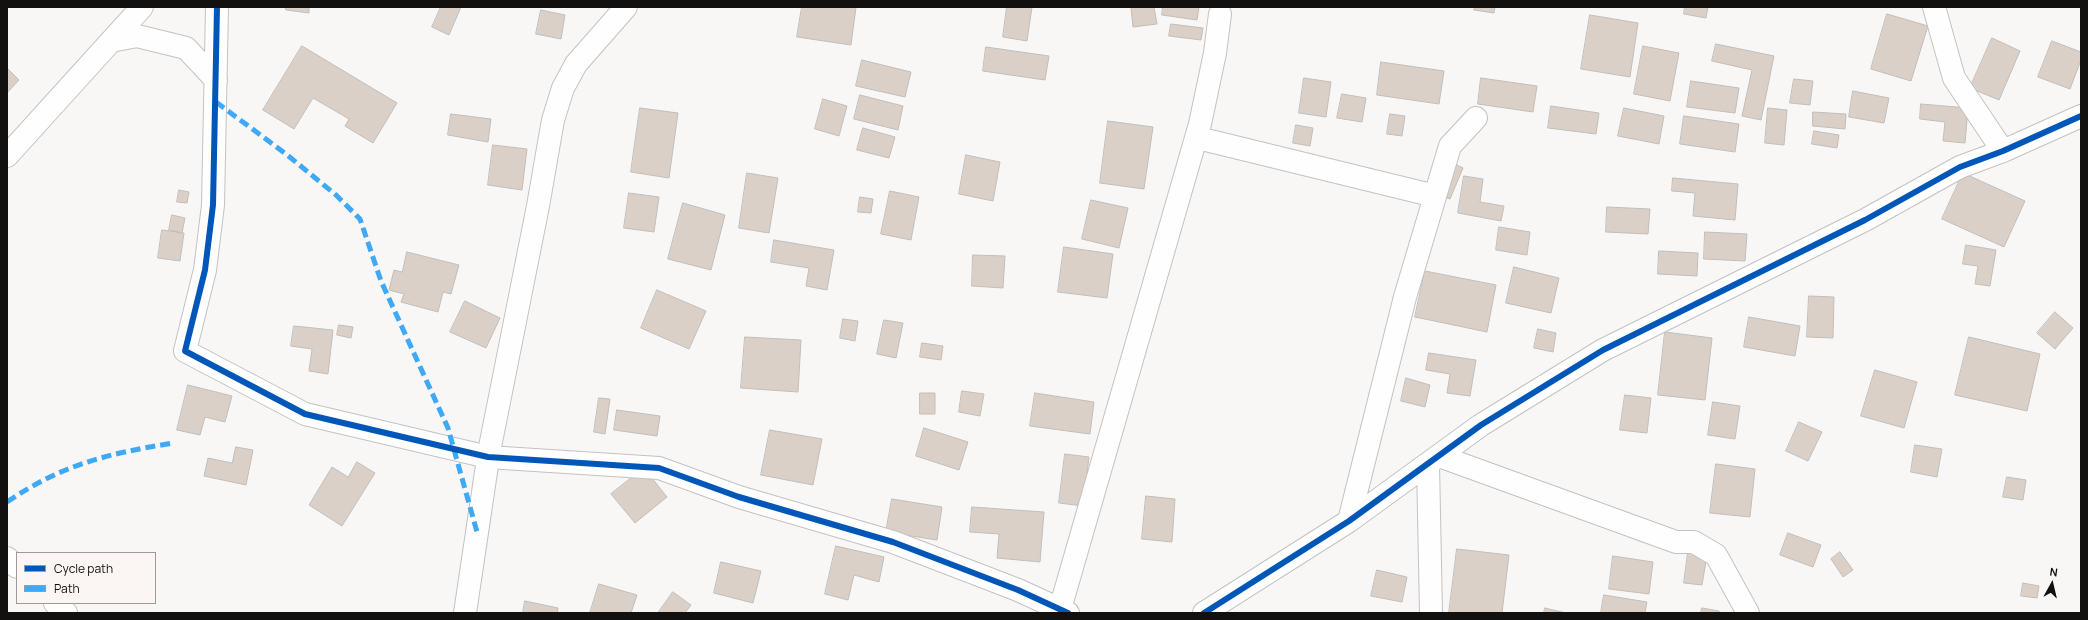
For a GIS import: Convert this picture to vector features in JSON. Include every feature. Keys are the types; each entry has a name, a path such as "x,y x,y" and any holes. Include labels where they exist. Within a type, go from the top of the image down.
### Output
{"street":[{"path":"7,156 142,7"},
{"path":"217,7 213,205 205,270 185,351 305,414 488,457 659,468 739,497 893,542 1018,590 1064,611 1197,136 1215,53 1220,14"},
{"path":"465,613 488,457 538,206 553,120 563,88 576,64 626,7"},
{"path":"1934,7 1954,78 2003,151"},
{"path":"111,41 137,36 186,48 216,80"},
{"path":"1204,613 1349,521 1481,425 1603,350 1865,220 1960,167 2003,151 2081,116"},
{"path":"1349,521 1405,297 1450,146 1476,118"},
{"path":"1197,136 1202,139 1435,196"},
{"path":"1431,613 1433,460"},
{"path":"1433,460 1676,542 1694,542 1716,555 1748,613"},
{"path":"7,558 16,566"},
{"path":"56,604 66,613"}],"building":[{"path":"286,7 309,7 309,13 286,10"},
{"path":"441,7 461,7 449,35 432,27"},
{"path":"802,7 856,7 851,45 797,37"},
{"path":"1007,7 1032,7 1027,41 1003,37"},
{"path":"1154,7 1157,24 1133,27 1131,8"},
{"path":"1163,7 1199,7 1197,20 1162,15"},
{"path":"1475,7 1495,7 1494,13 1474,10"},
{"path":"1685,7 1708,7 1706,18 1684,14"},
{"path":"541,10 565,15 561,39 536,34"},
{"path":"1887,14 1928,26 1911,81 1871,69"},
{"path":"1590,15 1638,23 1630,77 1581,69"},
{"path":"1171,24 1203,28 1201,40 1169,36"},
{"path":"1992,38 2020,51 1999,100 1970,88"},
{"path":"2052,41 2081,52 2081,60 2070,89 2038,77"},
{"path":"1716,44 1774,56 1761,120 1742,116 1752,70 1712,61"},
{"path":"302,46 397,103 373,143 345,126 349,119 313,98 294,129 263,110"},
{"path":"1643,46 1679,53 1670,101 1634,94"},
{"path":"986,47 1049,56 1045,80 983,71"},
{"path":"862,60 911,72 905,97 856,86"},
{"path":"1381,62 1444,71 1439,104 1377,95"},
{"path":"7,68 19,80 7,93"},
{"path":"1304,78 1331,82 1326,117 1299,113"},
{"path":"1481,78 1537,86 1533,112 1478,104"},
{"path":"1794,79 1813,81 1810,105 1790,103"},
{"path":"1691,81 1739,88 1735,113 1687,107"},
{"path":"1853,91 1889,98 1884,123 1849,117"},
{"path":"1342,94 1366,98 1362,122 1337,118"},
{"path":"860,95 903,106 898,130 854,119"},
{"path":"823,99 847,106 839,136 815,129"},
{"path":"1921,104 1968,108 1965,143 1943,141 1945,122 1920,119"},
{"path":"1551,106 1599,113 1596,134 1548,128"},
{"path":"640,108 678,113 669,178 631,172"},
{"path":"1624,108 1664,116 1659,144 1618,136"},
{"path":"1768,108 1787,110 1784,145 1765,143"},
{"path":"1813,112 1846,114 1845,129 1813,126"},
{"path":"451,114 491,119 488,142 448,135"},
{"path":"1390,114 1405,116 1402,136 1387,134"},
{"path":"1684,116 1739,124 1735,152 1680,144"},
{"path":"1108,121 1153,127 1144,189 1100,183"},
{"path":"1296,125 1313,128 1310,146 1293,143"},
{"path":"863,128 895,137 889,158 857,150"},
{"path":"1814,131 1839,135 1837,148 1812,144"},
{"path":"493,145 527,149 522,190 488,185"},
{"path":"966,155 1000,162 993,201 959,194"},
{"path":"1453,163 1463,168 1450,199 1439,195"},
{"path":"747,173 778,178 769,233 739,228"},
{"path":"1963,173 2025,201 2004,247 1942,219"},
{"path":"1464,176 1483,179 1480,202 1504,206 1501,221 1458,213"},
{"path":"1673,178 1738,184 1735,220 1693,216 1695,193 1672,191"},
{"path":"179,190 189,192 187,203 177,202"},
{"path":"890,191 919,197 911,240 881,234"},
{"path":"629,193 659,197 654,232 624,228"},
{"path":"860,197 873,199 871,213 858,212"},
{"path":"1091,200 1128,208 1119,248 1082,239"},
{"path":"683,203 725,215 711,270 668,259"},
{"path":"1607,207 1650,209 1648,234 1606,232"},
{"path":"172,215 185,218 182,233 169,230"},
{"path":"1499,227 1530,232 1527,255 1496,250"},
{"path":"162,230 184,233 180,261 158,258"},
{"path":"1705,232 1747,234 1745,261 1704,259"},
{"path":"774,240 834,250 827,290 806,286 809,268 771,262"},
{"path":"1966,245 1996,250 1990,286 1975,284 1978,266 1963,264"},
{"path":"1064,247 1113,254 1107,298 1058,292"},
{"path":"1659,251 1698,253 1697,276 1658,274"},
{"path":"407,252 459,265 451,294 443,292 438,312 401,302 404,294 389,290 394,270 402,272"},
{"path":"973,255 1005,256 1003,288 972,286"},
{"path":"1514,267 1559,278 1551,313 1506,303"},
{"path":"1425,271 1496,285 1487,332 1415,317"},
{"path":"657,290 706,311 689,349 641,328"},
{"path":"1809,296 1834,297 1833,338 1807,337"},
{"path":"465,301 500,318 486,348 450,332"},
{"path":"2055,312 2073,328 2055,349 2037,333"},
{"path":"1749,317 1800,326 1795,356 1744,347"},
{"path":"843,319 858,321 855,341 840,338"},
{"path":"884,320 903,323 896,358 877,354"},
{"path":"339,325 353,327 351,338 337,335"},
{"path":"294,326 333,330 328,374 309,371 312,349 291,346"},
{"path":"1538,329 1556,333 1553,352 1534,348"},
{"path":"1665,332 1712,338 1705,400 1658,395"},
{"path":"745,337 801,340 798,392 741,388"},
{"path":"1969,337 2040,354 2027,411 1955,395"},
{"path":"922,343 943,346 941,360 920,357"},
{"path":"1429,353 1476,360 1470,396 1447,393 1450,374 1426,370"},
{"path":"1875,370 1917,382 1904,428 1861,416"},
{"path":"1406,378 1430,385 1425,407 1401,401"},
{"path":"188,385 232,396 225,422 205,417 200,435 177,430"},
{"path":"962,391 984,394 980,416 959,412"},
{"path":"920,393 935,393 935,414 920,414"},
{"path":"1035,393 1094,402 1090,434 1030,426"},
{"path":"1625,395 1651,398 1647,433 1620,430"},
{"path":"599,398 610,399 605,434 594,432"},
{"path":"1713,402 1740,406 1735,439 1708,435"},
{"path":"617,410 660,416 657,436 614,430"},
{"path":"1799,422 1822,432 1808,461 1786,451"},
{"path":"924,428 968,442 959,470 916,456"},
{"path":"770,430 822,439 813,485 761,475"},
{"path":"1915,445 1942,449 1937,477 1911,472"},
{"path":"236,447 253,450 246,485 204,476 208,458 232,463"},
{"path":"1065,454 1089,457 1083,506 1059,503"},
{"path":"357,462 375,473 342,526 309,505 332,467 348,477"},
{"path":"1716,464 1755,469 1750,517 1710,513"},
{"path":"644,468 667,497 635,523 611,494"},
{"path":"2007,477 2026,480 2023,500 2003,497"},
{"path":"1146,496 1175,499 1172,542 1142,539"},
{"path":"892,499 942,507 937,540 886,532"},
{"path":"972,507 1044,512 1040,562 997,558 999,534 970,532"},
{"path":"1788,533 1821,545 1813,567 1780,555"},
{"path":"836,546 884,557 879,582 854,575 848,600 825,594"},
{"path":"1457,549 1509,555 1502,613 1449,613"},
{"path":"1688,552 1707,555 1702,585 1684,583"},
{"path":"1840,552 1853,570 1843,577 1831,559"},
{"path":"1613,556 1653,562 1649,594 1609,589"},
{"path":"721,562 761,571 753,603 714,593"},
{"path":"1377,570 1407,577 1402,602 1371,596"},
{"path":"2023,583 2039,586 2037,598 2021,596"},
{"path":"599,584 637,595 631,613 590,613"},
{"path":"673,592 691,605 685,613 658,613"},
{"path":"1604,595 1647,602 1645,613 1601,613"},
{"path":"525,601 558,608 557,613 523,613"},
{"path":"1545,608 1566,613 1544,613"},
{"path":"1702,608 1719,611 1719,613 1701,613"}],"marked path":[{"path":"216,102 286,154 336,195 360,219 381,281 448,428 477,532"},
{"path":"7,502 47,478 86,462 106,456 173,443"}],"cycle path":[{"path":"217,7 213,205 205,270 185,351 305,414 488,457 659,468 739,497 893,542 1018,590 1068,613"},
{"path":"1204,613 1349,521 1481,425 1603,350 1865,220 1960,167 2003,151 2081,116"}]}
